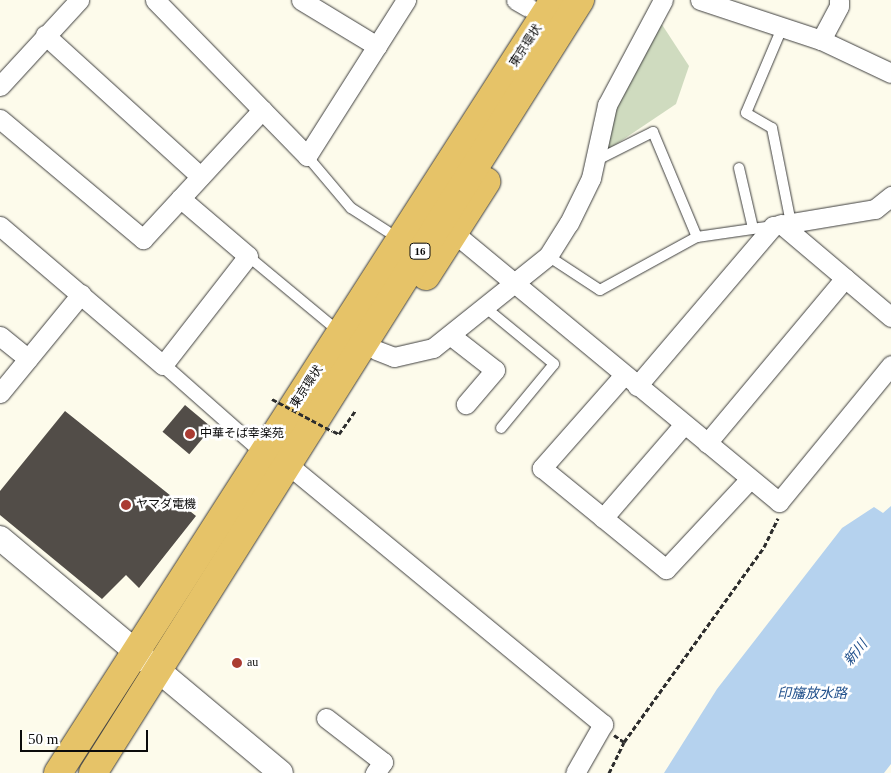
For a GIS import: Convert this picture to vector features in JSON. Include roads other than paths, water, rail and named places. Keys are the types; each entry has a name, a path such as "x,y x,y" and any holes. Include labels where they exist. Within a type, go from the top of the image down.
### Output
{"highway":[{"name":"東京環状","path":"93,773 158,670 280,450 554,0"},
{"name":"東京環状","path":"58,773 135,650 280,450 580,0"},
{"name":"16","path":"280,450 351,390 454,233 600,0"},
{"name":"16","path":"280,450 330,324 526,2"}],"street":[{"path":"0,86 79,0"},
{"path":"155,0 307,156 406,0"},
{"path":"301,0 377,46"},
{"path":"376,350 394,357 433,348 516,285 548,256 570,223 591,178 607,105 662,0"},
{"path":"700,0 821,40 889,69"},
{"path":"821,40 839,6 838,0"},
{"path":"45,35 200,176"},
{"path":"0,119 143,239 262,110"},
{"path":"750,479 666,569 542,468 630,381 781,224 875,209 891,196"},
{"path":"163,365 248,256 180,198"},
{"path":"781,224 891,317"},
{"path":"0,226 163,365 280,450 603,724 575,773"},
{"path":"454,233 630,381 779,502 891,365"},
{"path":"707,443 845,278"},
{"path":"0,393 82,294"},
{"path":"450,335 495,370 466,404"},
{"path":"0,336 28,359"},
{"path":"604,518 684,424"},
{"path":"0,538 135,650 276,771"},
{"path":"326,718 383,762 375,773"}],"lane":[{"path":"548,256 600,290 697,237 781,224 772,128 746,113 782,28"},
{"path":"594,162 653,132 697,237"},
{"path":"307,156 352,208 386,231"},
{"path":"739,168 753,228"},
{"path":"248,256 330,324"},
{"path":"486,308 554,364 501,428"}],"water":[{"name":"印旛放水路","path":"891,506 891,764 884,773 664,773 717,689 842,528 874,507 883,513"}],"place":[{"name":"中華そば幸楽苑","path":"190,434"},
{"name":"ヤマダ電機","path":"126,505"},
{"name":"au","path":"237,663"}],"water label":[{"name":"新川","path":"856,653"}]}
